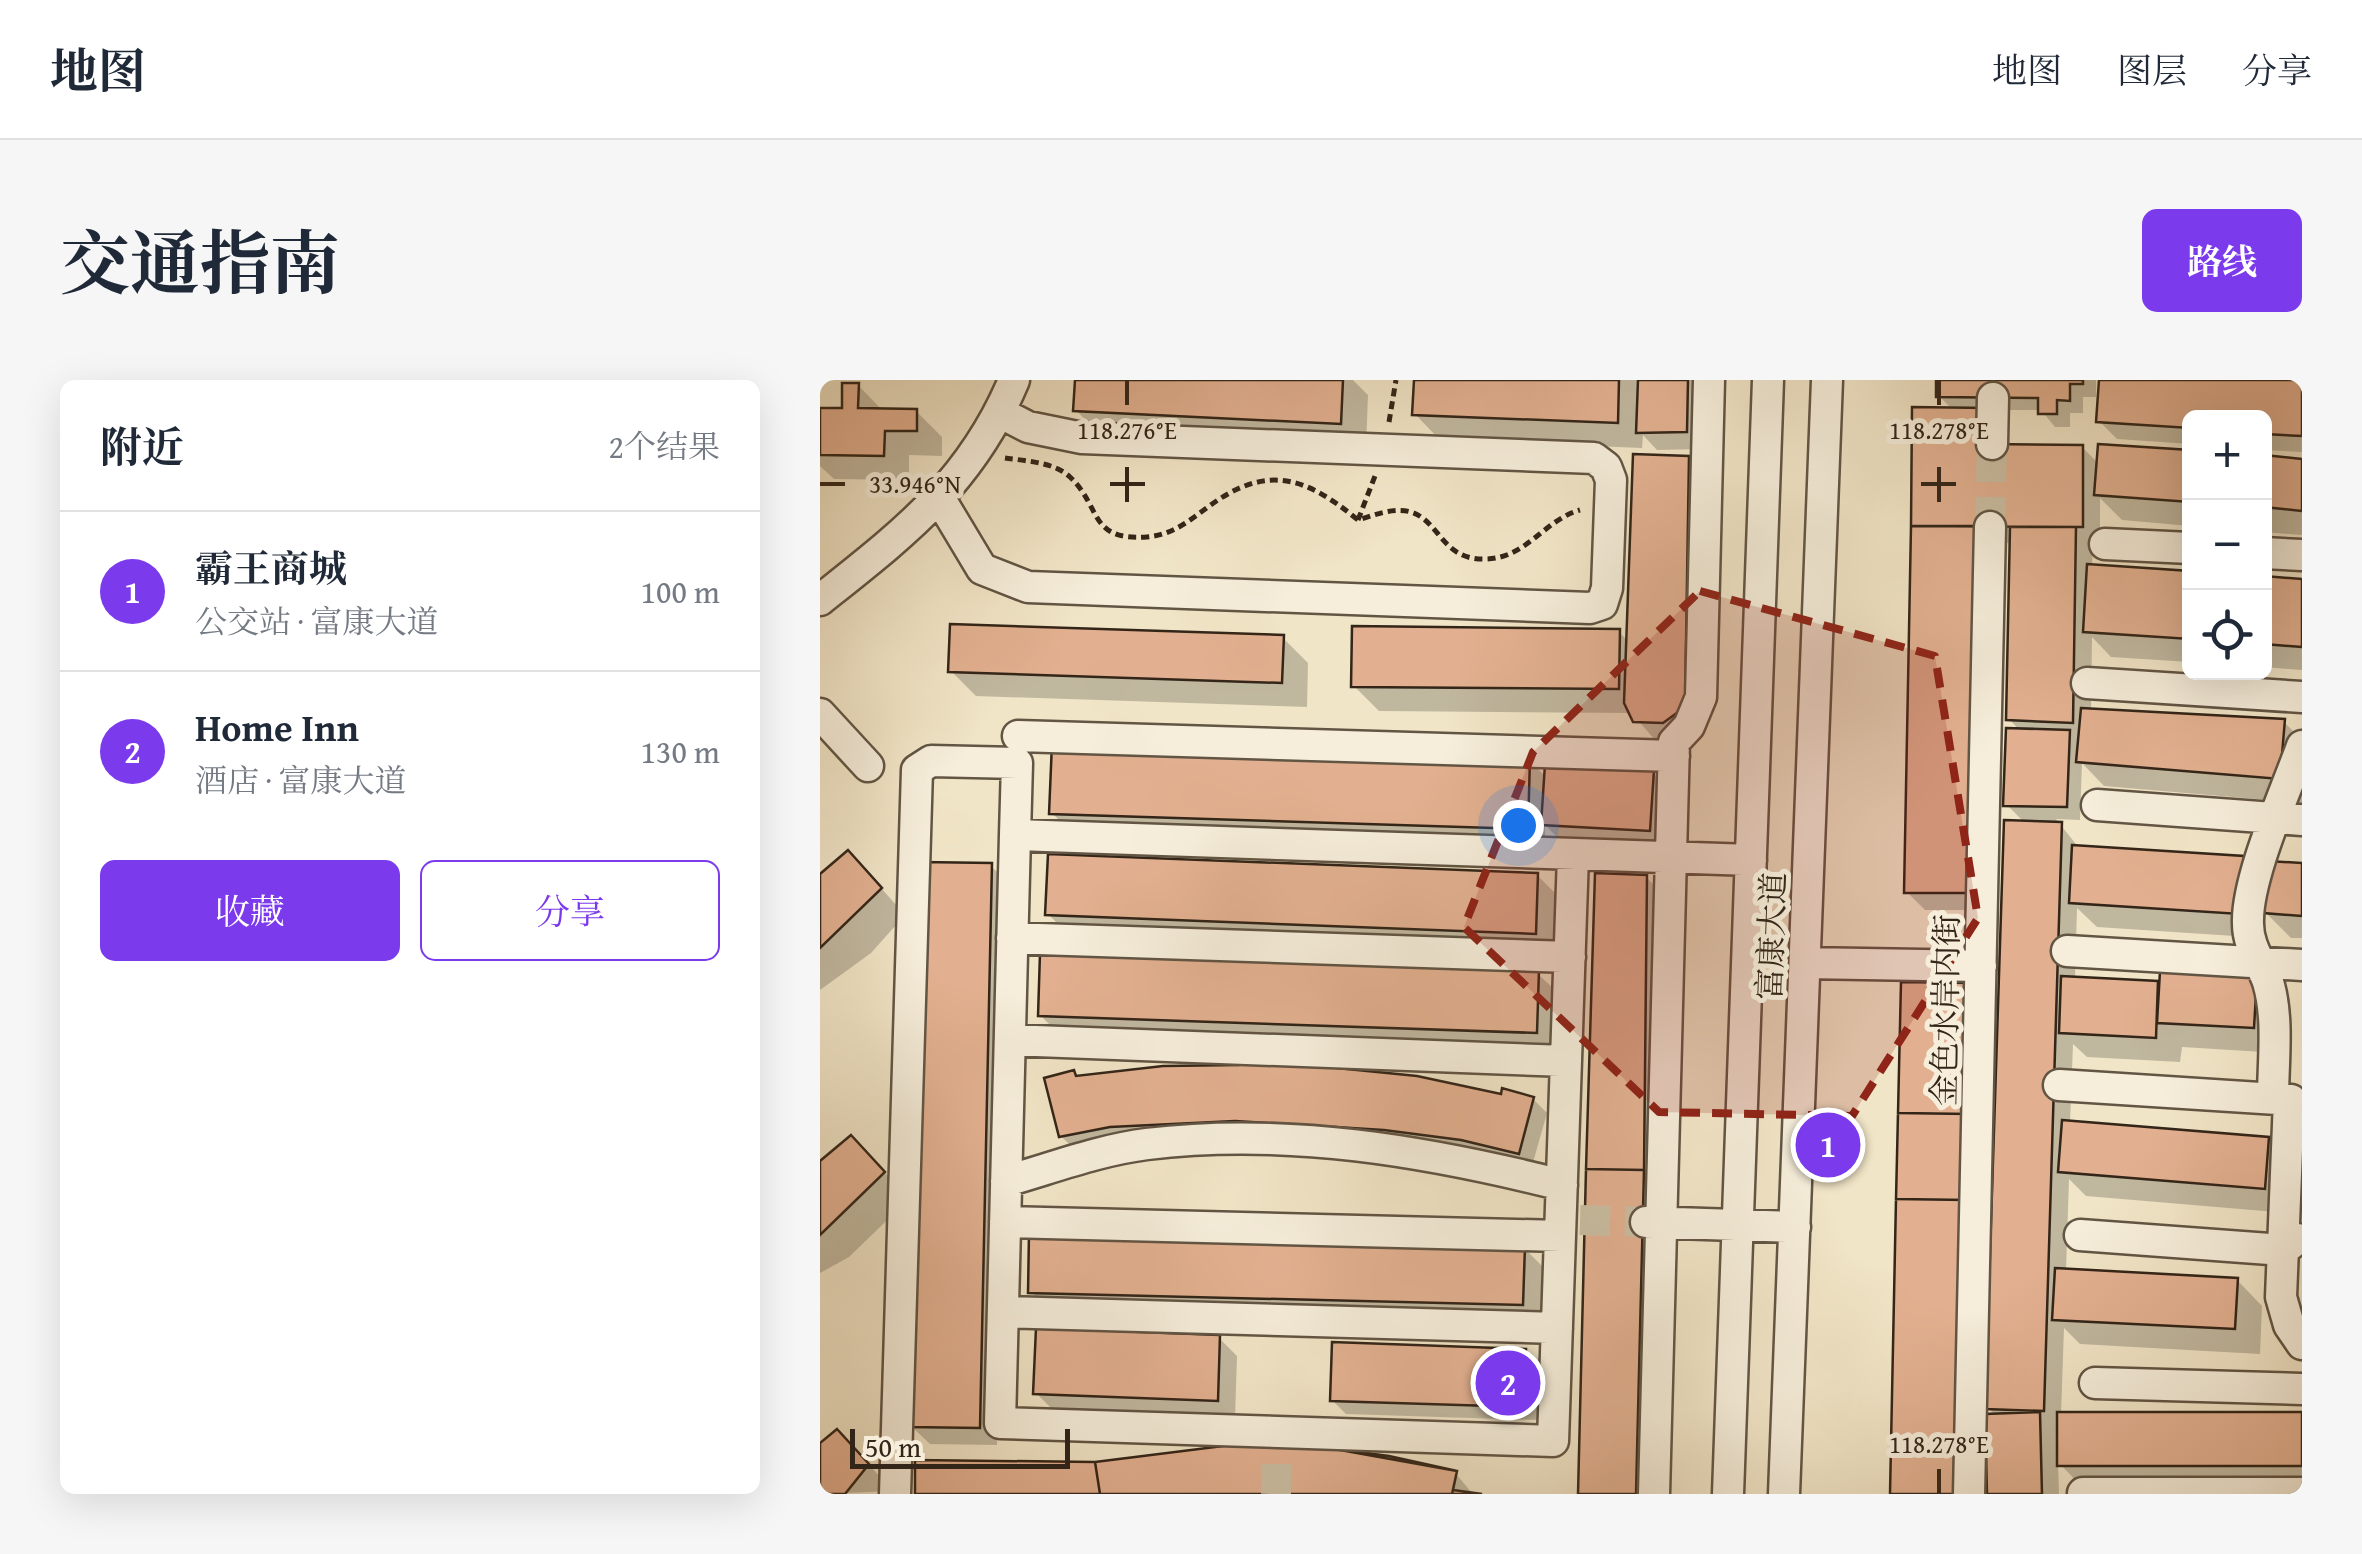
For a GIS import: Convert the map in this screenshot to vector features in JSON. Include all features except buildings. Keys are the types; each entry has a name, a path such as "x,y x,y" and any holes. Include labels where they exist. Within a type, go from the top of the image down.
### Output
{"street":[{"path":"820,600 940,499 1000,413 1014,380"},
{"path":"1654,1494 1654,1222 1674,742 1689,726 1701,697 1709,380"},
{"name":"富康大道","path":"1728,1494 1768,380"},
{"name":"富康大道","path":"1784,1494 1827,380"},
{"path":"1992,444 1993,398"},
{"path":"940,499 982,569 1028,588 1590,608 1602,604 1607,588 1611,480 1606,467 1594,458 1082,438 1028,427 1000,413"},
{"name":"金色水岸内街","path":"1969,1494 1990,526"},
{"path":"2105,544 2182,548"},
{"path":"2272,553 2302,555"},
{"path":"2088,683 2302,697"},
{"path":"820,714 868,766"},
{"path":"1018,736 1674,756"},
{"path":"2302,746 2290,819 2258,871 2247,922 2268,983 2288,1099 2292,1242 2281,1297 2290,1325 2302,1344"},
{"path":"894,1494 917,770 931,761 1017,763 1000,1423 1277,1437 1553,1441 1557,1328 1567,1225 1562,1185 1574,855"},
{"path":"2097,804 2290,819"},
{"path":"1015,835 1751,860"},
{"path":"1012,938 1570,957"},
{"path":"2067,951 2302,965"},
{"path":"1805,963 1981,966"},
{"path":"1010,1040 1566,1060"},
{"path":"2059,1086 2288,1099"},
{"path":"1006,1181 1143,1145 1251,1140 1340,1143 1448,1156 1562,1185"},
{"path":"1005,1222 1567,1225"},
{"path":"1654,1222 1794,1227"},
{"path":"2080,1235 2292,1242"},
{"path":"1003,1312 1557,1328"},
{"path":"2095,1383 2302,1389"},
{"path":"2082,1493 2302,1493"}],"path":[{"path":"972,455 1047,465 1069,476 1092,516 1105,530 1125,536 1170,533 1239,486 1282,481 1319,488 1358,520 1388,512 1410,512 1430,523 1439,541 1482,560 1526,548 1571,512 1610,505"}],"highlighted area":[{"path":"1700,591 1935,656 1978,918 1852,1116 1659,1112 1464,927 1533,752"}],"tunnel":[{"path":"1990,527 1992,444"},
{"path":"1580,1220 1646,1222"},
{"path":"1276,1494 1277,1443"}],"place":[{"name":"霸王商城","path":"1828,1145"},
{"name":"Home Inn","path":"1508,1383"}]}
